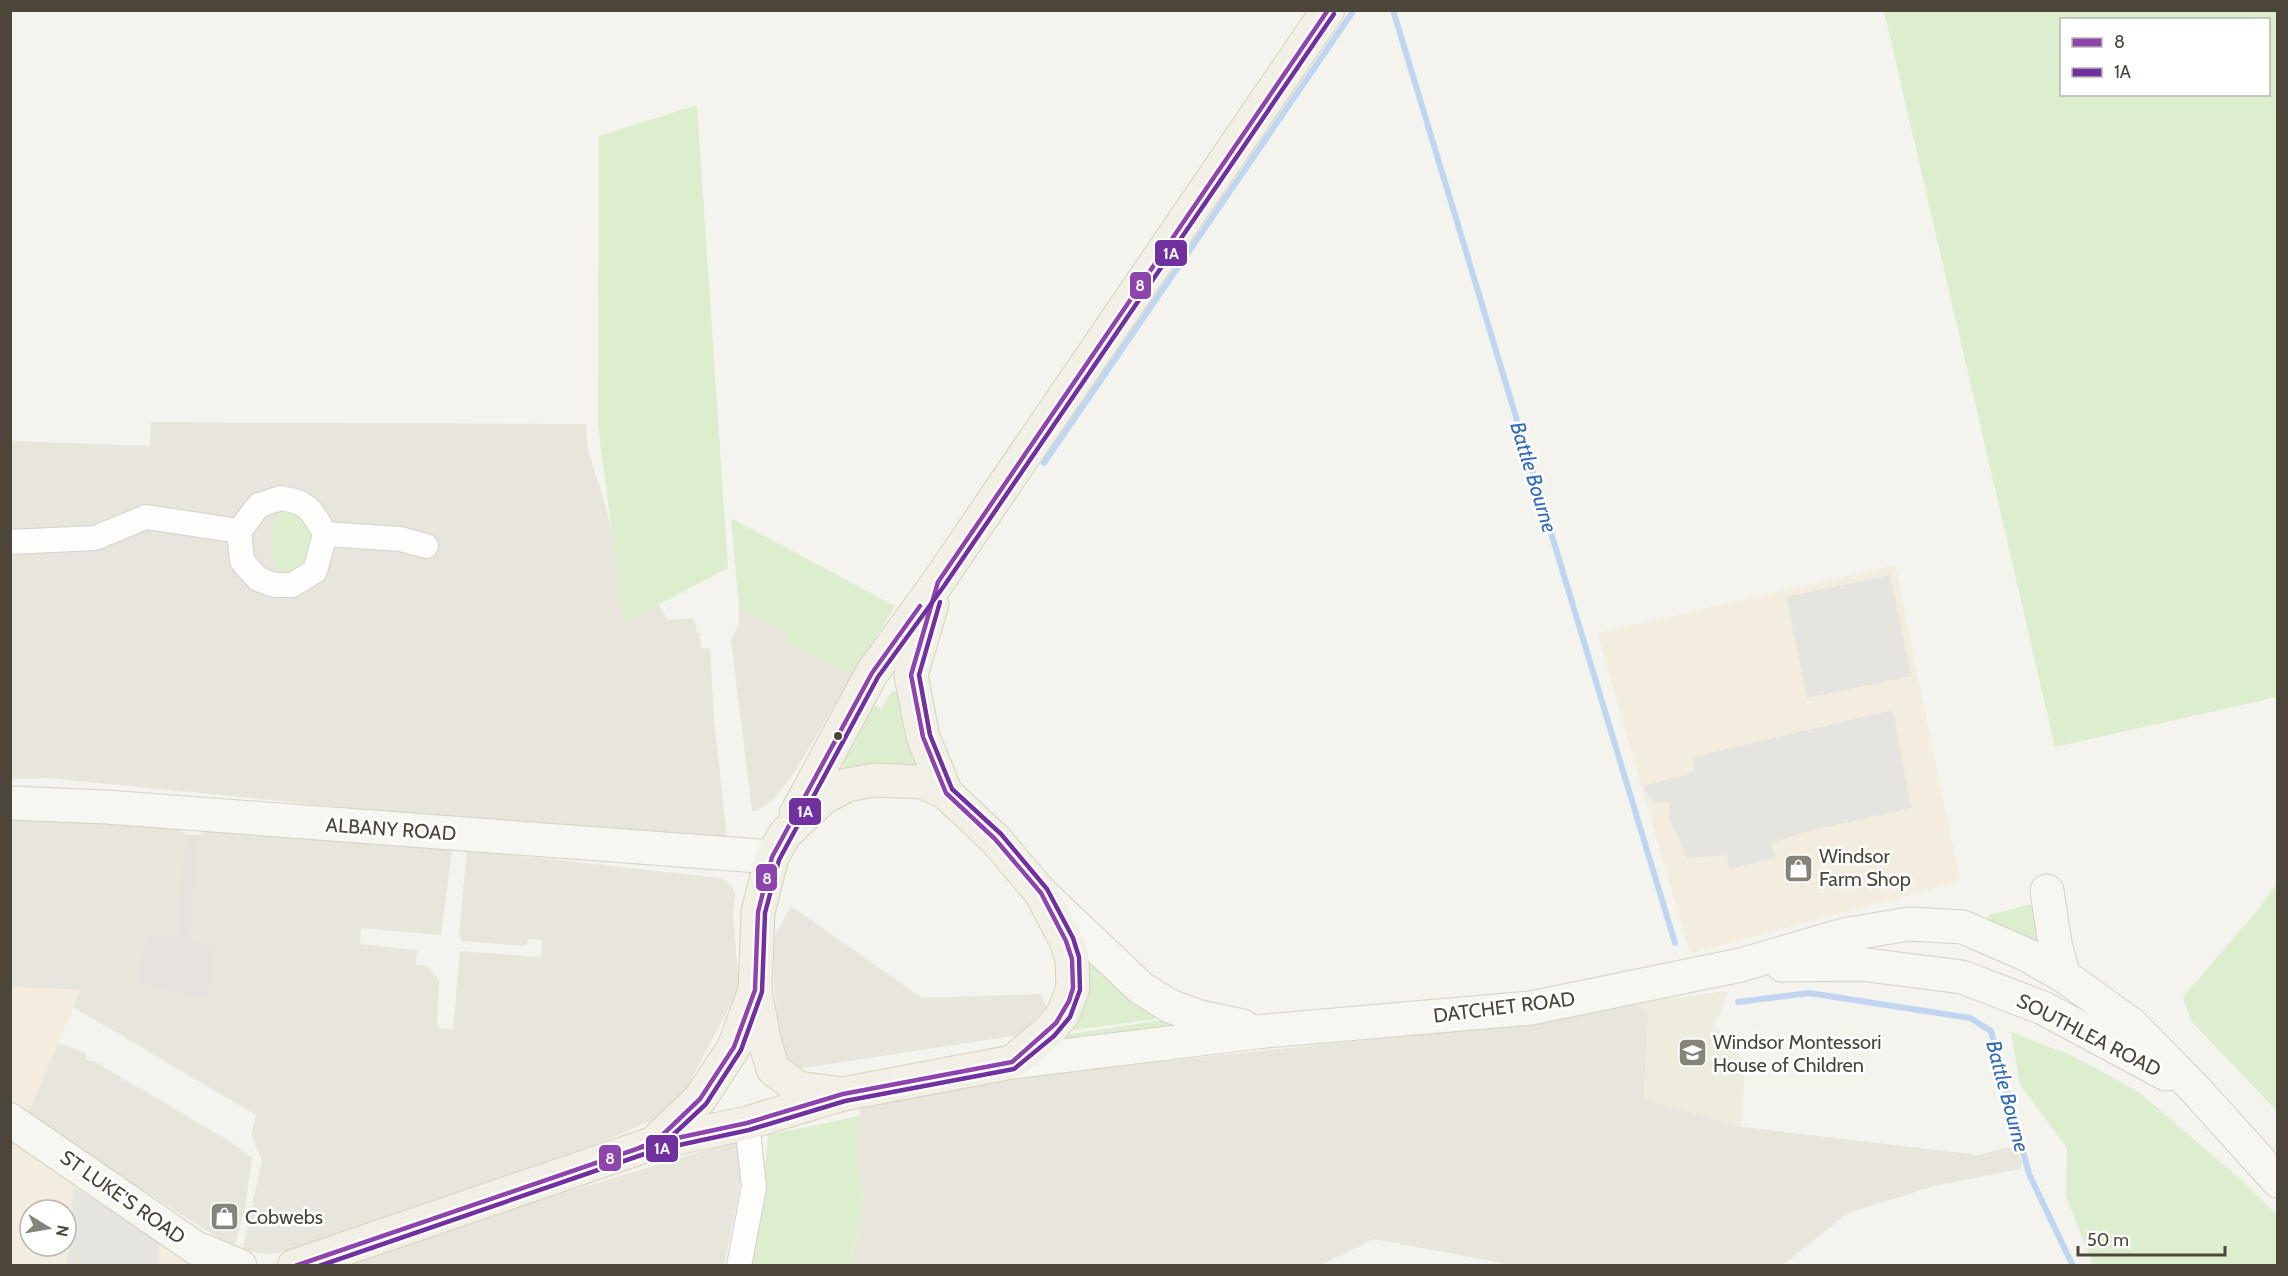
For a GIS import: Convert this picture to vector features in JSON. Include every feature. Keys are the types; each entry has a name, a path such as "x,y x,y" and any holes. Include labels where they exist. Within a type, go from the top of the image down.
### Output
{"main road":[{"path":"843,1094 798,1088 773,1069 764,1039 755,990 758,912 779,845 872,673 938,582 1328,10"},
{"path":"938,582 911,675 923,737 946,793"},
{"path":"294,1266 654,1143 747,1123 843,1094 1012,1062 1056,1023 1069,1001 1072,988 1072,959 1066,941 1041,893 995,838 946,793 923,782 874,780 847,785 823,798 779,845"},
{"name":"ALBANY ROAD","path":"10,803 779,845"},
{"path":"2047,891 2055,944 2064,976"},
{"name":"DATCHET ROAD","path":"1041,893 1141,988 1170,1006 1197,1016 1265,1031"},
{"name":"SOUTHLEA ROAD","path":"1741,965 1844,935 1887,927 1909,924 1964,927 2027,955 2064,976 2131,1024 2195,1089 2277,1181"},
{"path":"1962,977 1964,927"},
{"name":"SOUTHLEA ROAD","path":"1741,965 1860,964 1962,977 2043,1008 2195,1089"},
{"name":"DATCHET ROAD","path":"1012,1062 1265,1031 1531,1008 1741,965"},
{"path":"654,1143 700,1100 734,1047 755,990"},
{"name":"ST LUKE'S ROAD","path":"10,1120 196,1248 240,1266"}],"street":[{"path":"281,498 296,500 310,508 325,534 315,571 292,585 274,585 258,579 242,561 239,531 259,505 281,498"},
{"path":"10,542 96,538 146,517 239,531"},
{"path":"325,534 401,539 426,546"},
{"path":"739,1266 754,1186 747,1123"}],"shaded area":[{"path":"151,422 586,424 588,451 620,564 653,596 668,620 694,618 697,632 700,634 701,648 710,649 714,719 727,838 716,844 47,778 11,779 11,441 150,446"},
{"path":"1895,565 1960,881 1690,954 1597,633"},
{"path":"1890,575 1911,676 1807,698 1786,597"},
{"path":"739,608 788,633 785,640 853,675 794,773 770,803 756,811 752,811 731,640 739,624"},
{"path":"1893,710 1911,808 1810,831 1771,843 1775,858 1730,869 1726,855 1687,858 1669,818 1670,802 1652,802 1643,786 1695,772 1693,757"},
{"path":"10,809 180,828 185,835 176,935 163,938 138,982 207,998 196,943 190,938 200,835 204,829 245,835 452,849 441,935 361,928 360,944 417,950 416,964 427,966 439,980 437,1027 453,1030 460,951 541,957 542,940 528,939 526,946 462,941 459,935 467,850 721,878 732,887 735,893 733,912 739,988 687,1088 667,1111 655,1119 599,1143 288,1251 268,1254 242,1250 262,1161 251,1135 256,1115 73,1007 80,990 11,987"},
{"path":"185,835 200,835 190,938 196,943 216,946 207,999 137,982 148,934 163,938 176,935"},
{"path":"791,906 922,998 1041,994 1046,1007 1020,1035 797,1069 784,1061 774,986 774,937"},
{"path":"10,987 81,990 27,1116 18,1147 161,1230 201,1265 11,1265"},
{"name":"Windsor Montessori House of Children","path":"1727,991 1723,1009 1714,1025 1745,1063 1742,1127 1644,1099 1648,1013 1633,1003"},
{"path":"1633,1003 1648,1013 1644,1099 1742,1127 1978,1155 2016,1145 2022,1162 2020,1169 1934,1186 1848,1213 1783,1265 1513,1265 1374,1239 1321,1265 850,1266 862,1216 864,1192 858,1164 860,1107 949,1089 1104,1067 1521,1024"},
{"path":"58,1043 86,1053 85,1059 95,1062 231,1142 252,1158 245,1208 234,1248 27,1116"},
{"path":"741,1140 743,1149 739,1194 724,1265 349,1266 500,1212"},
{"path":"74,1188 159,1238 159,1265 67,1266 68,1258 78,1258 78,1198 73,1198"}],"green space":[{"path":"1884,11 2277,11 2277,697 2055,747"},
{"path":"697,105 728,568 624,623 598,426 599,136"},
{"path":"281,505 312,512 313,545 299,572 283,571 273,563 270,532"},
{"path":"731,518 895,606 853,675 784,640 787,633 739,608"},
{"path":"892,691 904,691 926,770 835,783 844,764 837,761 873,704 881,709"},
{"path":"2277,883 2277,1111 2191,1021 2183,997 2261,906"},
{"path":"2036,903 2049,955 1987,920 1989,915"},
{"path":"1093,962 1158,1016 1155,1019 1068,1031 1086,967"},
{"path":"1162,1020 1174,1024 1175,1029 1062,1047 1064,1035"},
{"path":"2011,1032 2073,1056 2139,1092 2239,1178 2277,1215 2277,1265 2093,1265 2066,1196 2067,1148 2020,1085"},
{"path":"860,1116 858,1164 864,1192 862,1216 850,1265 744,1266 761,1209 768,1135"}],"waterway":[{"path":"1044,463 1354,10"},
{"name":"Battle Bourne","path":"1393,10 1675,943"},
{"name":"Battle Bourne","path":"1738,1002 1809,993 1970,1018 1991,1031 2029,1174 2073,1266"}],"transit line":[{"name":"8","path":"295,1266 654,1143 747,1123 843,1094 1012,1062 1056,1023 1069,1001 1073,988 1072,959 1066,941 1041,893 995,839 946,793 923,737 911,675 938,582 1328,10"},
{"name":"1A","path":"659,1148 706,1104 741,1050 762,992 765,913 779,860 878,677 944,586 1334,14"},
{"name":"1A","path":"319,1266 656,1150 749,1130 845,1101 1014,1069 1054,1036 1070,1017 1080,990 1079,957 1073,938 1047,889 1001,834 952,789 930,735 919,675 940,602"},
{"name":"8","path":"641,1147 654,1143 700,1099 734,1047 755,990 758,912 772,857 872,673 920,606"}],"place":[{"name":"Windsor Farm Shop","path":"1798,868"},
{"name":"Windsor Montessori House of Children","path":"1692,1053"},
{"name":"Cobwebs","path":"224,1217"}]}
